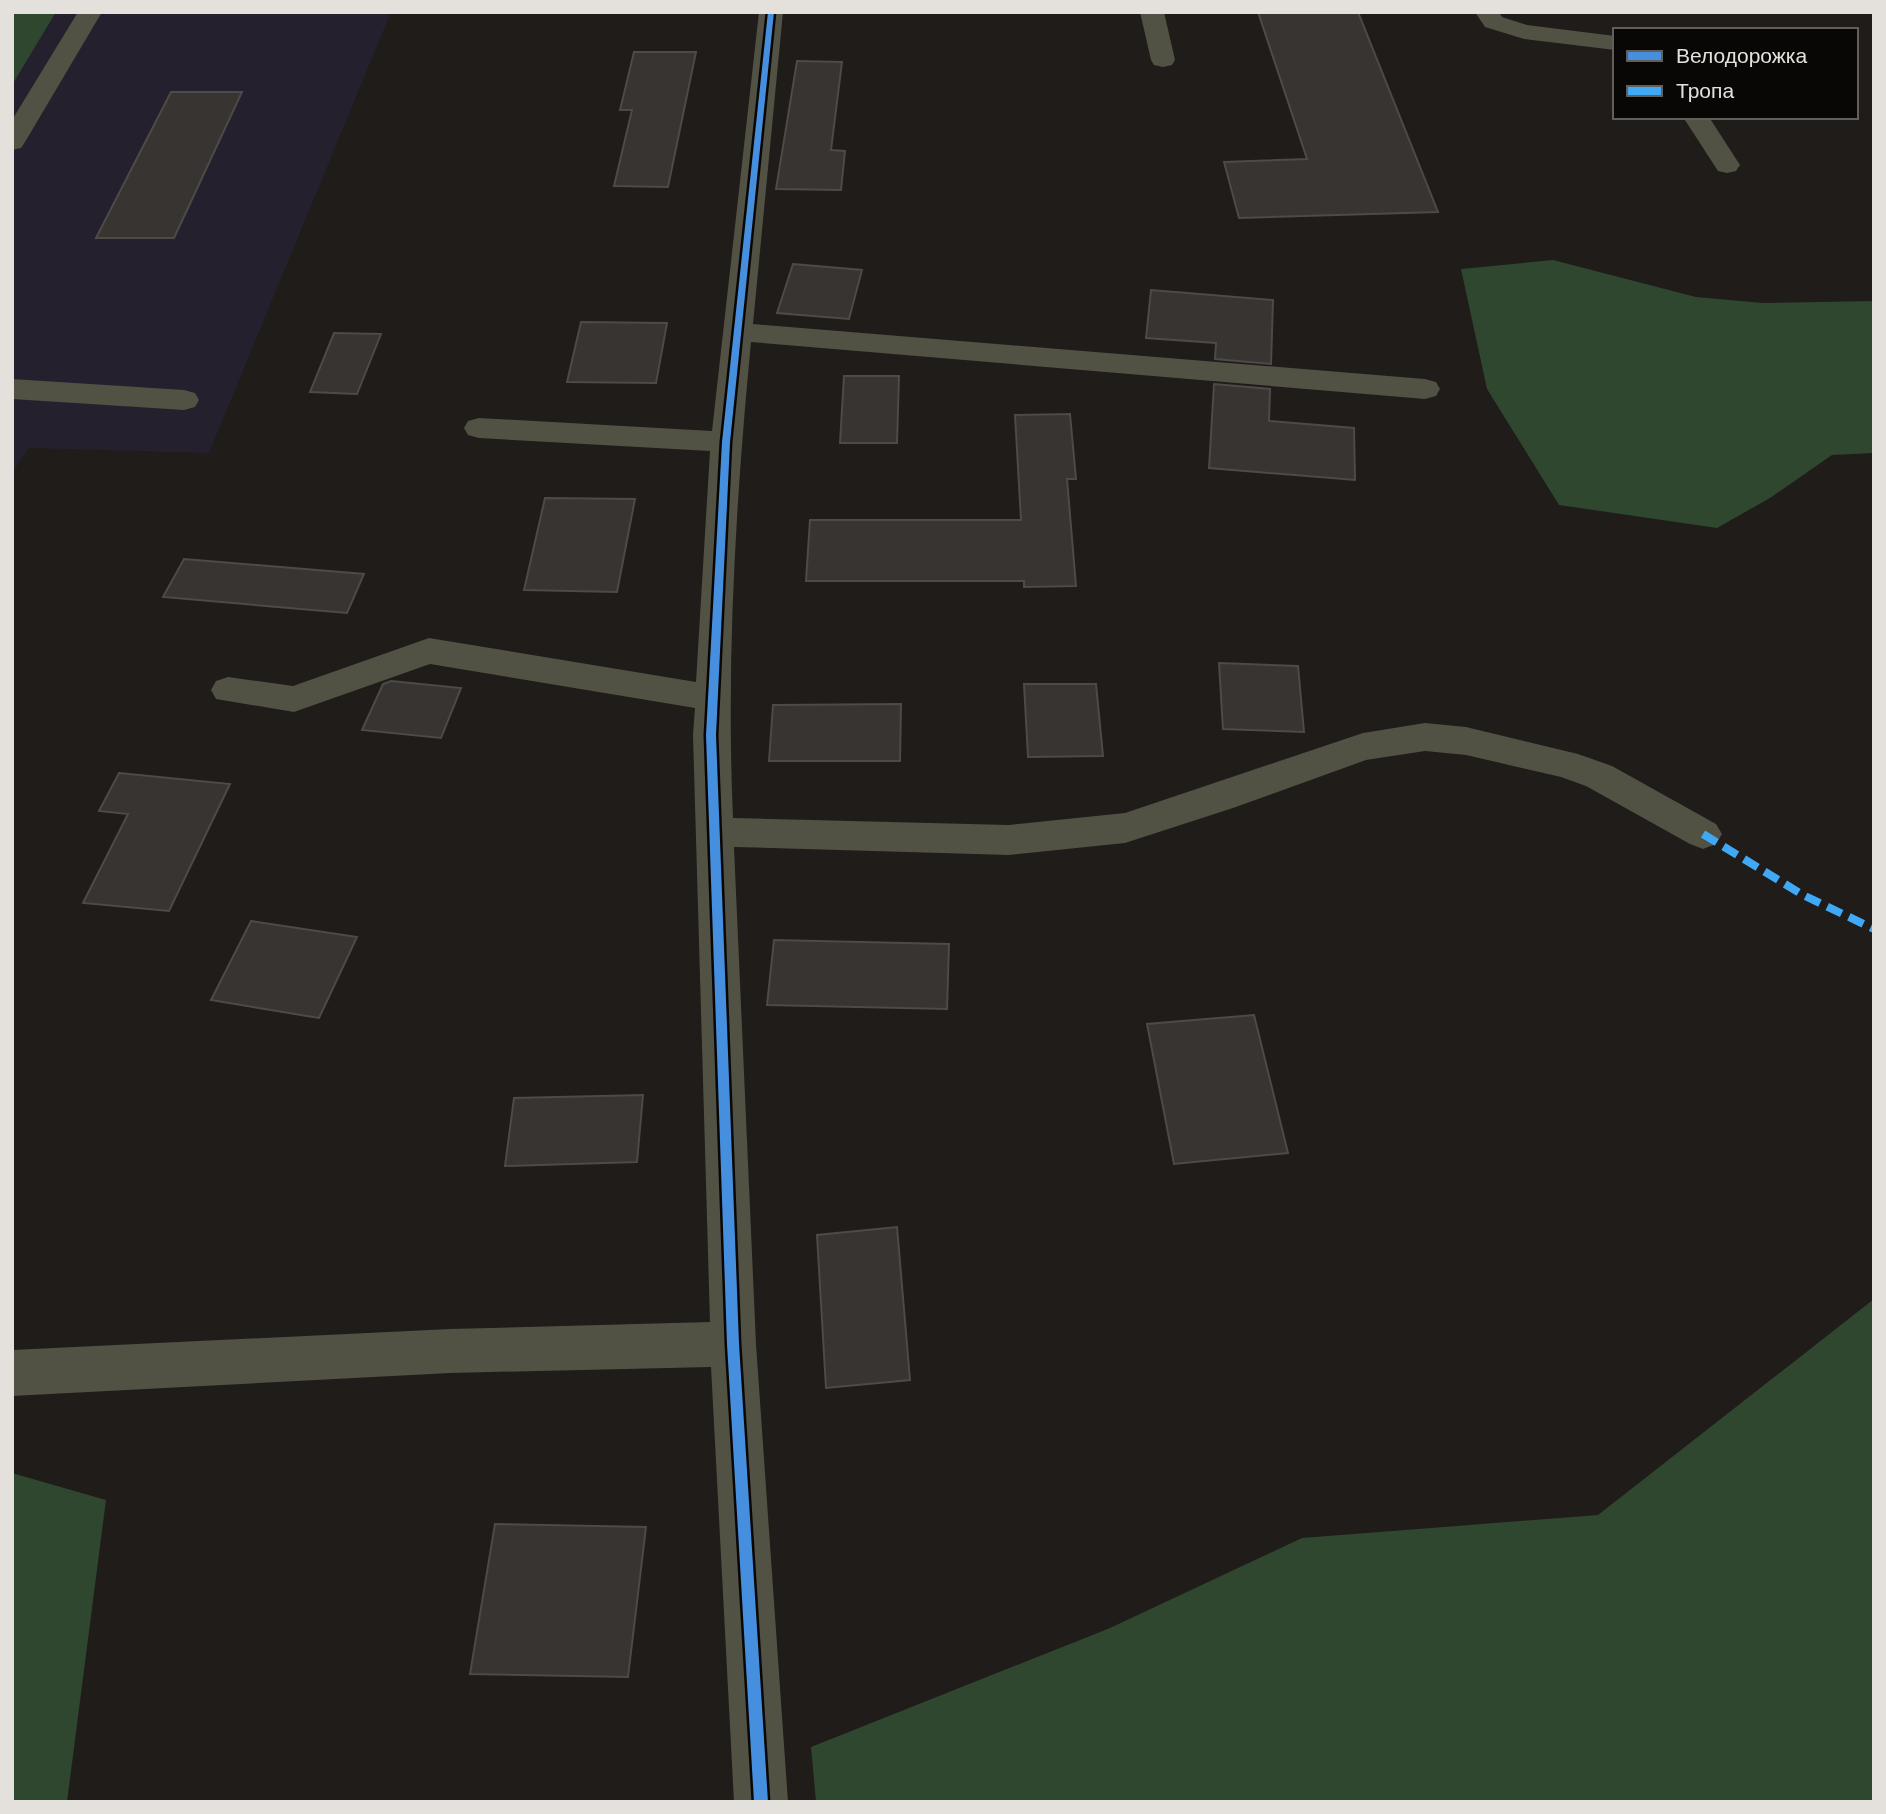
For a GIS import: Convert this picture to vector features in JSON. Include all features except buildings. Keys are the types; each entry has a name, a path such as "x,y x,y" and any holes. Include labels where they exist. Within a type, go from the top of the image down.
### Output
{"street":[{"path":"12,142 90,12"},
{"path":"761,1802 733,1344 712,735 726,442 771,12"},
{"path":"1152,12 1163,60"},
{"path":"1487,12 1493,22 1524,32 1613,43"},
{"path":"1697,119 1727,165"},
{"path":"738,332 1425,389"},
{"path":"12,389 184,400"},
{"path":"480,428 726,442"},
{"path":"228,690 294,699 429,652 713,698"},
{"path":"716,832 1009,840 1125,828 1220,798 1363,747 1425,737 1466,741 1565,764 1600,776 1703,834"},
{"path":"12,1373 450,1351 733,1344"}],"shaded area":[{"path":"12,12 391,12 209,453 29,448 12,473"}],"green space":[{"path":"12,12 56,12 12,85"},
{"path":"1553,260 1696,297 1763,303 1874,301 1874,453 1832,455 1770,498 1717,528 1559,505 1487,389 1461,269"},
{"path":"1874,1299 1874,1802 816,1802 811,1747 1110,1628 1302,1538 1598,1515"},
{"path":"12,1473 106,1500 67,1802 12,1802"}],"marked path":[{"path":"1703,834 1803,895 1874,929"}],"cycle path":[{"path":"761,1802 733,1344 711,735 726,442 771,12"}]}
